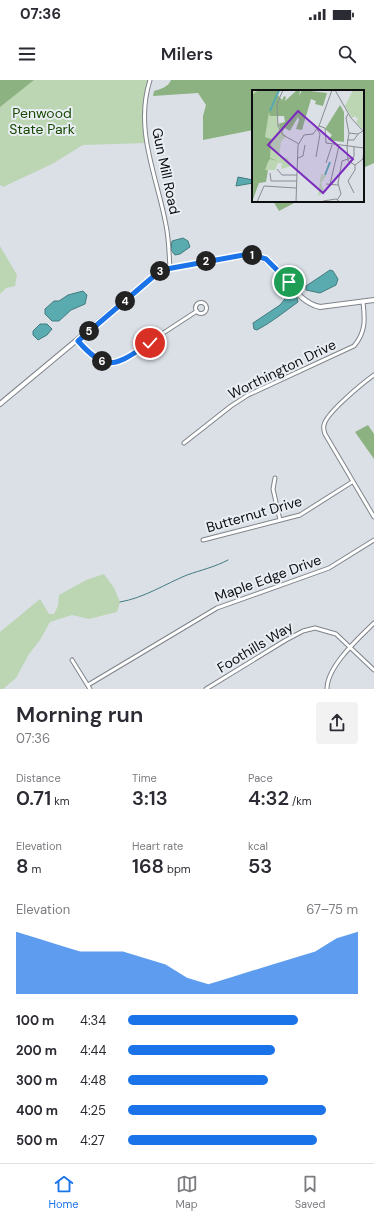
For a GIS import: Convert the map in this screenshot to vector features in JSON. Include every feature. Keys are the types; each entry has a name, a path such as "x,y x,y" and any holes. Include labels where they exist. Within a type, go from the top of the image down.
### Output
{"street":[{"name":"Gun Mill Road","path":"150,80 144,106 144,120 154,180 166,225 170,268"},
{"path":"0,404 78,341 154,275 170,268 249,254 257,255 273,264 304,300 313,305 320,307 374,300"},
{"name":"Worthington Drive","path":"184,443 231,406 248,395 354,346 360,339 365,326 363,302"},
{"path":"78,341 90,355 100,361 119,362 197,311"},
{"path":"374,375 345,400 326,419 324,425 325,434 374,517"},
{"path":"275,478 273,489 280,520"},
{"name":"Butternut Drive","path":"203,540 228,532 305,513 352,482"},
{"name":"Maple Edge Drive","path":"89,687 217,608 329,568 374,540"},
{"path":"327,689 331,674 350,647 374,623"},
{"name":"Foothills Way","path":"206,689 303,631 315,628 330,630 339,636 374,670"},
{"path":"72,660 89,687"}],"green space":[{"name":"Penwood State Park","path":"0,80 150,80 144,106 147,143 83,145 52,164 3,187 0,185"},
{"path":"0,80 34,80 0,107"},
{"path":"171,80 374,80 374,163 364,168 364,90 252,90 252,130 203,140 203,116 206,105 198,93 153,96 154,91 166,86"},
{"path":"274,202 296,202 279,211"},
{"path":"0,246 17,275 15,286 6,288 0,294"},
{"path":"368,425 374,434 374,459 355,432"},
{"path":"104,574 114,588 120,602 117,612 89,619 72,615 50,622 40,640 29,654 16,678 3,689 0,689 0,632 40,599 49,614 54,614 58,606 59,595 86,580"}],"water":[{"path":"238,177 252,180 252,183 236,186"},
{"path":"183,238 188,241 190,247 180,254 175,255 171,250 172,241"},
{"path":"330,270 333,271 338,279 336,285 320,293 306,290 306,286"},
{"path":"83,291 87,295 85,304 71,310 59,321 52,321 45,314 45,309 54,301 59,301 68,295"},
{"path":"289,294 296,295 298,302 262,327 257,330 254,329 253,323 280,305"},
{"path":"40,324 47,324 52,329 47,335 38,340 33,335 33,331"}],"waterway":[{"path":"120,602 138,597 187,575 213,567 228,560"}],"route":[{"path":"150,343 119,362 112,362 100,361 90,355 78,341 161,270 249,254 257,255 266,259 273,264 289,282"}]}
